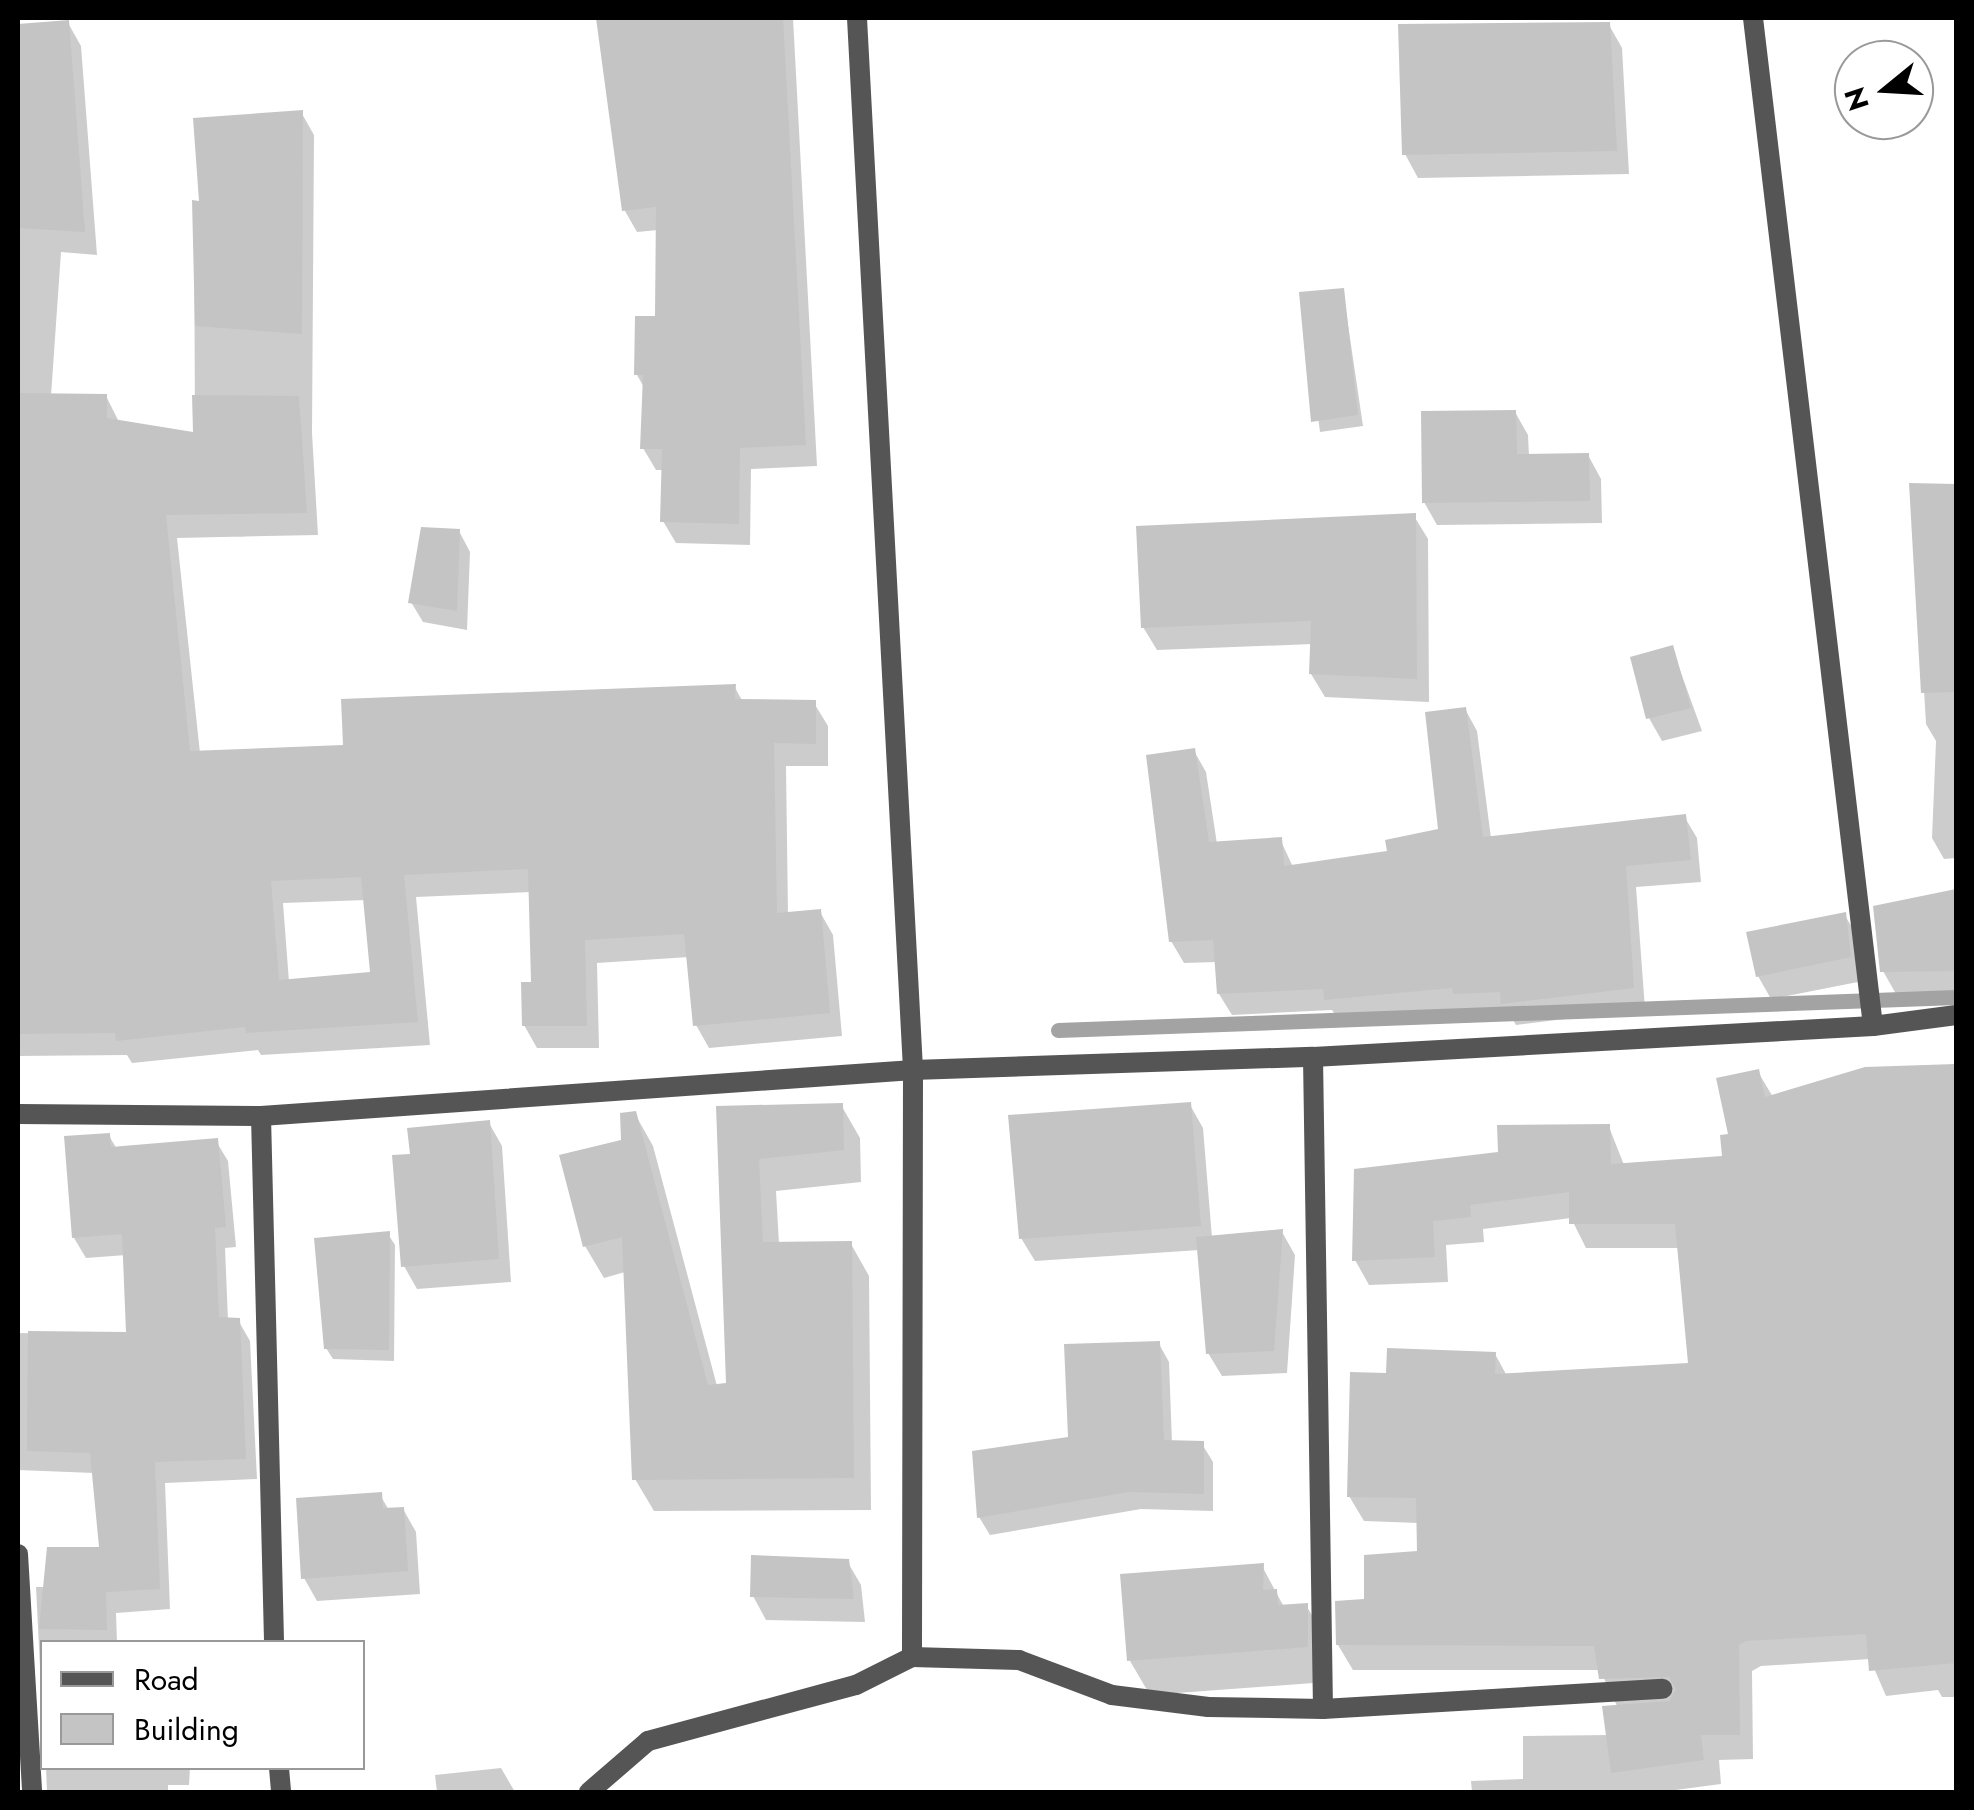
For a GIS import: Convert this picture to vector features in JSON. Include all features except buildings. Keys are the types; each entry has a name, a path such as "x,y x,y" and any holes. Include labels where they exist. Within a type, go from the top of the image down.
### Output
{"street":[{"path":"857,18 913,1070 912,1658"},
{"path":"1753,18 1872,1026"},
{"path":"18,1114 262,1116 913,1070 1313,1056 1872,1026 1956,1015"},
{"path":"1313,1056 1322,1709"},
{"path":"262,1116 274,1640"},
{"path":"18,1554 32,1792"},
{"path":"589,1792 648,1740 856,1685 912,1658 1019,1660 1112,1696 1208,1707 1322,1709 1662,1688"}],"waterway":[{"path":"1058,1030 1956,997"}]}
